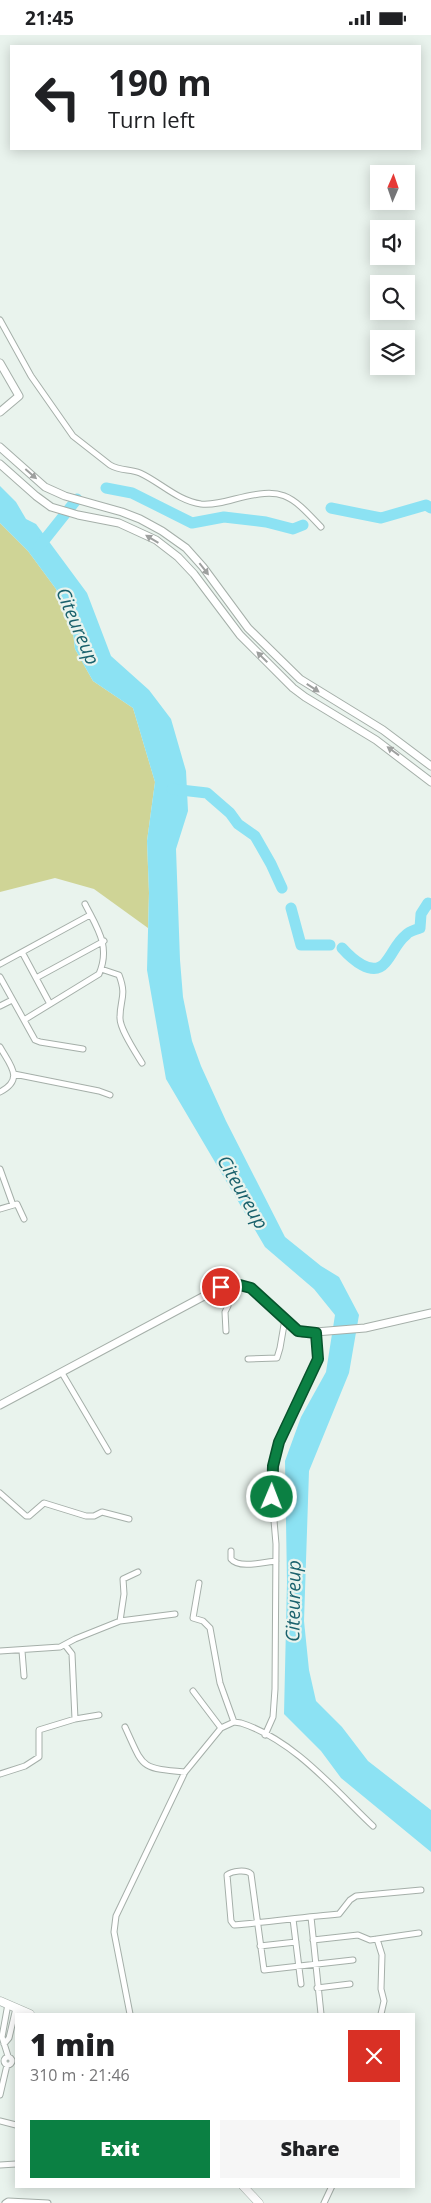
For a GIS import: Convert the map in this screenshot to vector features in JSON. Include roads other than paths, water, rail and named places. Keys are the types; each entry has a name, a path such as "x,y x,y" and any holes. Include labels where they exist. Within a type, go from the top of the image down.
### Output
{"main road":[{"path":"0,2001 28,2013"},
{"path":"246,2188 259,2203"}],"street":[{"path":"0,320 30,375 73,436 110,465 117,469 140,473 187,500 196,503 223,502 258,493 275,493 289,496 302,506 321,527"},
{"path":"0,363 19,396 0,411"},
{"path":"0,447 46,487 65,496 140,519 162,531 186,548 203,567 248,627 300,679 383,730 431,766"},
{"path":"0,464 51,507 78,515 119,523 136,529 178,557 194,574 235,630 293,688 376,739 431,782"},
{"path":"24,1020 96,977 101,969 104,941 85,905"},
{"path":"0,964 90,915"},
{"path":"36,978 104,941"},
{"path":"22,953 50,1004"},
{"path":"101,969 119,975 123,985 124,1001 120,1018 142,1063"},
{"path":"0,977 32,1036 40,1042 83,1049"},
{"path":"0,1006 12,1000"},
{"path":"0,1047 14,1075 12,1085 0,1091"},
{"path":"14,1075 99,1091 110,1095"},
{"path":"0,1169 13,1205"},
{"path":"0,1209 13,1205 19,1206 24,1219"},
{"path":"0,1405 217,1289 236,1284 251,1288 298,1331 319,1332 366,1328 431,1313"},
{"path":"217,1289 219,1293 223,1293 228,1306 225,1312 226,1331"},
{"path":"248,1359 277,1358 285,1319"},
{"path":"265,1735 271,1723 274,1710 276,1561 272,1484 275,1455 284,1428 315,1366 319,1332"},
{"path":"62,1373 108,1451"},
{"path":"0,1493 26,1516 44,1503 86,1516 96,1516 102,1512 129,1519"},
{"path":"230,1551 231,1559 235,1563 276,1561"},
{"path":"120,1621 124,1594 123,1579 138,1572"},
{"path":"198,1583 193,1618 203,1621 210,1628 220,1683 234,1722"},
{"path":"0,1651 53,1649 120,1621 175,1613"},
{"path":"65,1645 72,1654 75,1719"},
{"path":"22,1651 24,1676"},
{"path":"193,1691 221,1728"},
{"path":"0,1774 25,1766 39,1757 39,1730 75,1719 98,1715"},
{"path":"130,2013 114,1932 115,1921 184,1772 221,1728 234,1722 245,1725 283,1745 304,1760 373,1826"},
{"path":"125,1727 138,1755 145,1764 157,1769 184,1772"},
{"path":"352,1960 264,1970 256,1923 251,1874 246,1871 228,1873 232,1923 234,1925 256,1923 311,1917 339,1913 350,1899 356,1896 421,1890"},
{"path":"311,1917 321,2013"},
{"path":"293,1919 301,1984"},
{"path":"313,1940 358,1935 368,1940 418,1933"},
{"path":"377,1939 382,1955 384,2001 381,2013"},
{"path":"260,1946 296,1942"},
{"path":"317,1988 350,1984"},
{"path":"0,2095 8,2060 4,2044 9,2037 12,2006"},
{"path":"0,2121 15,2125"},
{"path":"0,2165 15,2164"},
{"path":"324,2203 331,2188"},
{"path":"5,2203 8,2201 48,2203"}],"water":[{"name":"Citeureup","path":"0,486 16,502 26,519 36,524 87,593 111,656 149,690 171,719 186,771 188,811 176,849 183,997 192,1041 226,1121 285,1237 321,1266 339,1277 359,1315 349,1373 309,1471 304,1621 309,1670 316,1701 342,1727 368,1761 431,1810 431,1852 341,1778 321,1751 284,1714 287,1582 285,1461 301,1417 326,1372 335,1315 314,1289 265,1247 166,1079 147,970 149,893 147,841 155,782 133,708 93,681 75,649 72,625 56,589 28,551 0,523"}],"waterway":[{"path":"106,488 132,493 192,523 224,517 266,522 293,529 303,525"},
{"path":"38,548 77,499"},
{"path":"331,508 381,518 426,505 431,508"},
{"path":"172,789 207,793 230,813 238,824 255,836 282,888"},
{"path":"342,948 362,965 374,968 380,967 388,960 403,938 420,928 421,914 428,903 431,904"},
{"path":"291,908 301,945 330,945"}]}
